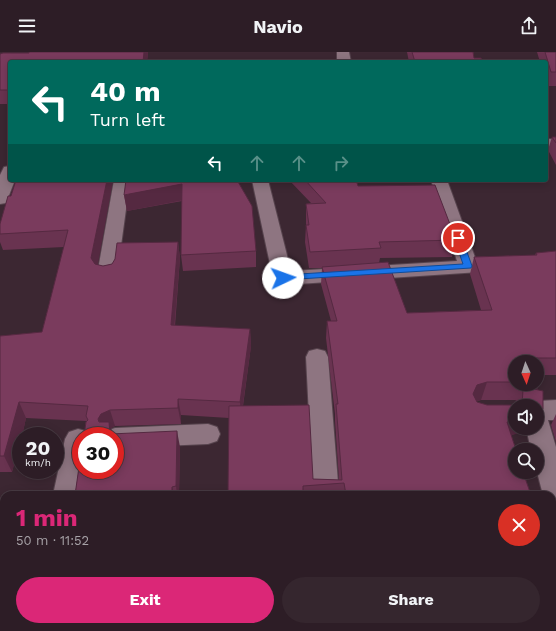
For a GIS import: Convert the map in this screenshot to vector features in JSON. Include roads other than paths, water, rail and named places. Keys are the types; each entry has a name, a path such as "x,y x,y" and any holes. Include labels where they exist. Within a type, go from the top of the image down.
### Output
{"street":[{"path":"0,199 8,177"},
{"path":"107,275 122,182"},
{"path":"260,182 283,278 556,261"},
{"path":"439,182 468,266"},
{"path":"317,357 326,491"},
{"path":"544,411 556,410"},
{"path":"124,438 208,434"},
{"path":"540,435 555,491"},
{"path":"67,491 72,467"}]}
